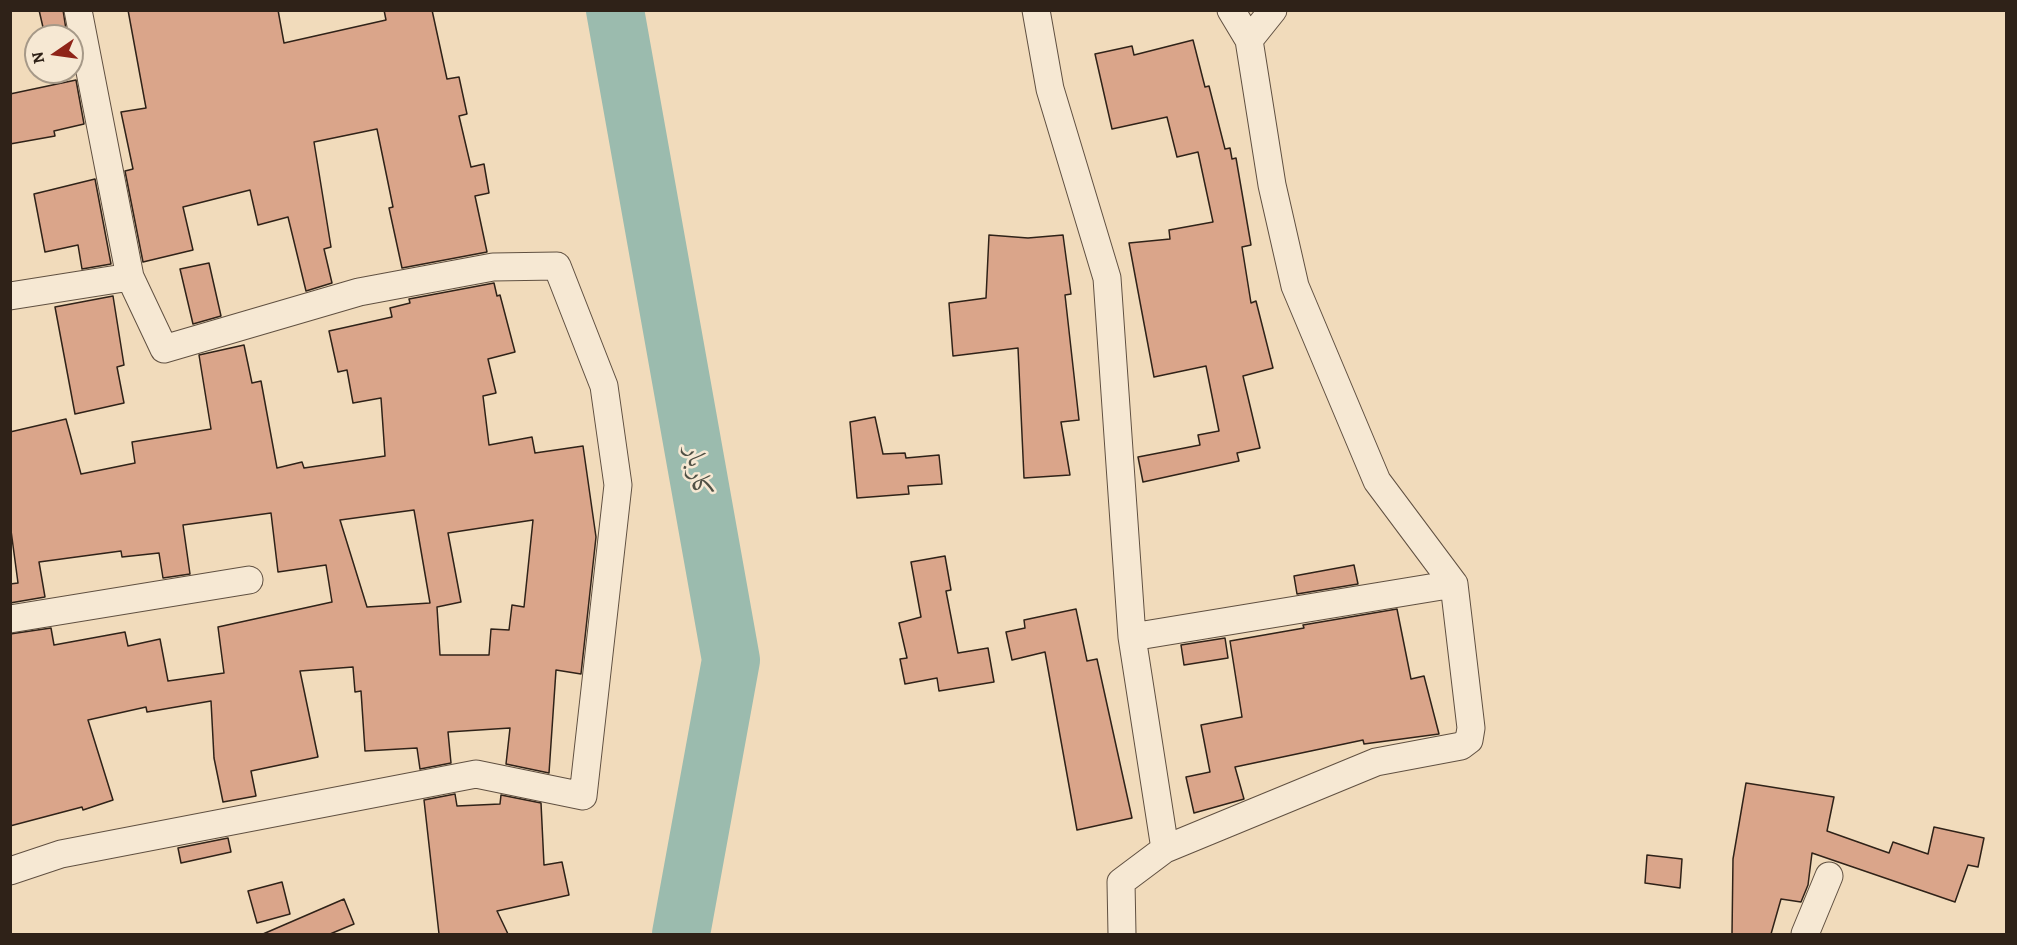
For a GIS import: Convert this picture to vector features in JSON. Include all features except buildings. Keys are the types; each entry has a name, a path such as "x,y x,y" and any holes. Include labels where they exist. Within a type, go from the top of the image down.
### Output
{"street":[{"path":"10,871 60,854 476,774 583,796 618,485 604,386 557,266 493,267 359,292 164,349 130,277 78,10"},
{"path":"1036,10 1050,88 1107,278 1132,637 1164,849"},
{"path":"1122,934 1121,882 1164,849 1376,762 1461,746 1469,740 1471,728 1454,584 1377,481 1295,286 1272,185 1249,40 1231,10"},
{"path":"1249,40 1273,10"},
{"path":"10,296 130,277"},
{"path":"10,619 249,580"},
{"path":"1132,637 1454,584"},
{"path":"1805,934 1829,876"}],"waterway":[{"name":"کاربار","path":"615,10 731,660 681,934"}]}
